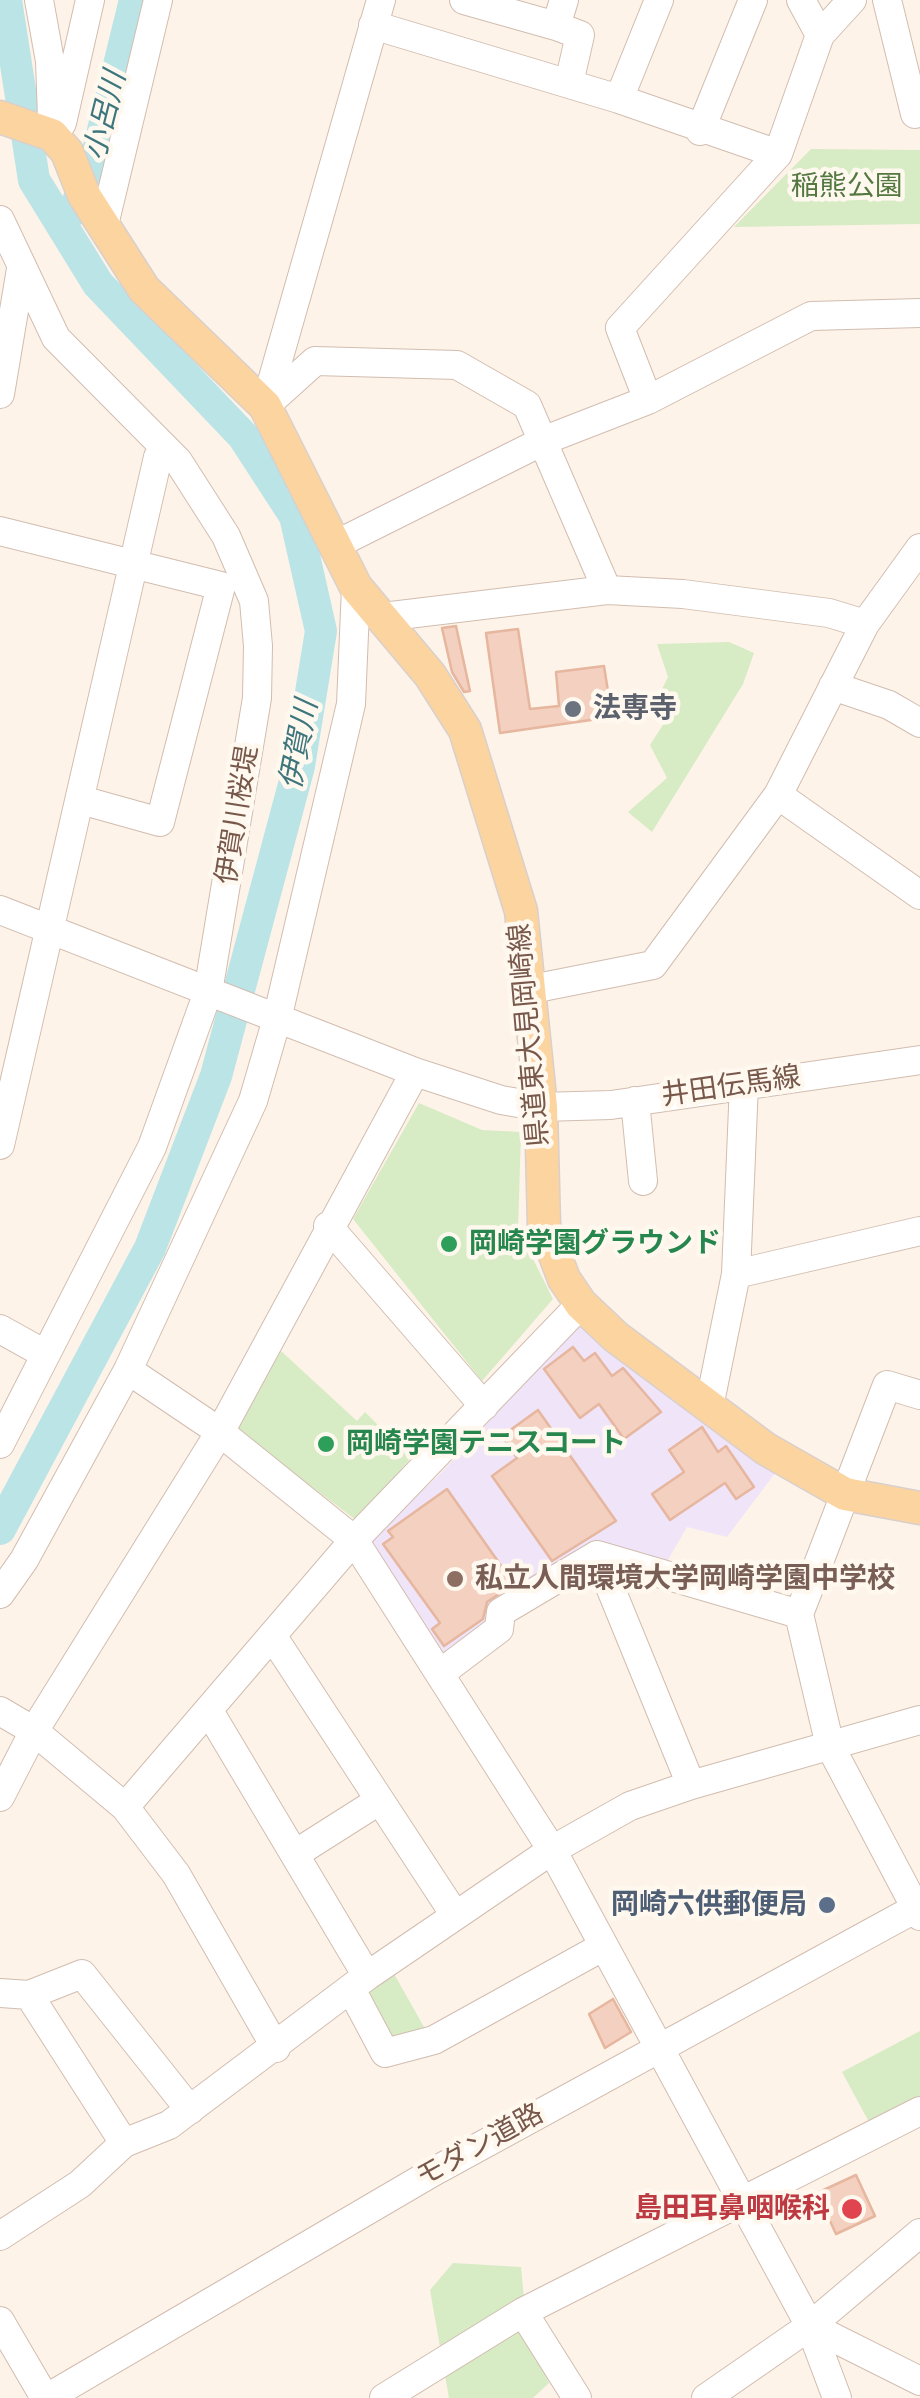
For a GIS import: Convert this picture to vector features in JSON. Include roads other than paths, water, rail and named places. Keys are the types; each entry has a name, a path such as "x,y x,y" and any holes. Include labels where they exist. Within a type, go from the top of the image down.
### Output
{"main road":[{"path":"0,117 59,144"},
{"name":"県道東大見岡崎線","path":"59,144 84,194 144,289 264,406 356,588 430,674 465,730 521,912 532,989 541,1106 544,1226 564,1278 580,1304 616,1337 766,1449 845,1494 920,1508"}],"street":[{"path":"39,0 59,144"},
{"path":"59,144 90,0"},
{"path":"104,225 158,0"},
{"path":"619,99 659,0"},
{"path":"700,131 754,0"},
{"path":"801,0 820,35"},
{"path":"648,400 620,328 778,154 820,35 852,0"},
{"path":"887,0 915,114 920,112"},
{"path":"470,1 560,13 580,35 568,83"},
{"path":"264,406 378,13 700,131 778,154"},
{"name":"伊賀川桜堤","path":"0,220 56,338 178,461 226,536 254,601 257,698 208,992 152,1147 0,1444"},
{"path":"0,394 22,268"},
{"path":"337,544 545,440 648,400 811,316 920,313"},
{"path":"264,406 314,361 457,365 527,404 607,590"},
{"path":"0,1145 158,458"},
{"path":"0,531 221,586 160,822 81,800"},
{"path":"532,989 653,965 778,795 864,624 920,548"},
{"path":"0,1594 24,1560 128,1370 253,1101 277,1019 351,704 356,588"},
{"path":"382,617 607,590 682,594 829,612 864,624"},
{"path":"833,686 889,706 920,723"},
{"path":"778,795 920,895"},
{"name":"井田伝馬線","path":"0,910 414,1072 502,1100 541,1106 634,1101 920,1060"},
{"path":"0,1797 34,1731 220,1432 414,1072"},
{"path":"709,1407 736,1274 744,1084"},
{"path":"634,1101 643,1180"},
{"path":"328,1226 484,1406"},
{"path":"736,1274 920,1232"},
{"path":"124,1807 354,1540 580,1304"},
{"path":"0,1328 45,1354"},
{"path":"128,1370 220,1432 354,1540 442,1672 552,1850 810,2326 837,2398"},
{"path":"919,1910 830,1746 799,1614 887,1385 920,1395"},
{"path":"442,1672 499,1628 501,1612 597,1554 799,1614"},
{"path":"597,1554 691,1785"},
{"path":"273,1637 454,1915"},
{"path":"0,1711 34,1731 124,1807 176,1874 276,2048"},
{"path":"208,1711 295,1854 359,1982 385,2053 434,2040 604,1946"},
{"path":"0,2236 80,2184 124,2143 169,2125 454,1915 552,1850 630,1806 920,1720"},
{"path":"295,1854 378,1802"},
{"name":"モダン道路","path":"46,2398 658,2046 919,1910"},
{"path":"0,1993 29,1995 82,1974 190,2110"},
{"path":"29,1995 124,2143"},
{"path":"384,2398 523,2312 917,2119"},
{"path":"706,2398 810,2326 920,2233"},
{"path":"523,2312 570,2395"},
{"path":"0,2321 46,2398"},
{"path":"810,2326 920,2382"}],"waterway":[{"name":"伊賀川","path":"0,1529 150,1248 216,1076 299,766 321,631 295,516 243,436 98,284 34,180 6,0"},
{"name":"小呂川","path":"74,210 94,167 135,0"}],"place":[{"name":"法専寺","path":"573,709"},
{"name":"岡崎学園グラウンド","path":"449,1244"},
{"name":"岡崎学園テニスコート","path":"326,1444"},
{"name":"私立人間環境大学岡崎学園中学校","path":"455,1579"},
{"name":"岡崎六供郵便局","path":"827,1905"},
{"name":"島田耳鼻咽喉科","path":"852,2209"}],"park label":[{"name":"稲熊公園","path":"847,187"}]}
